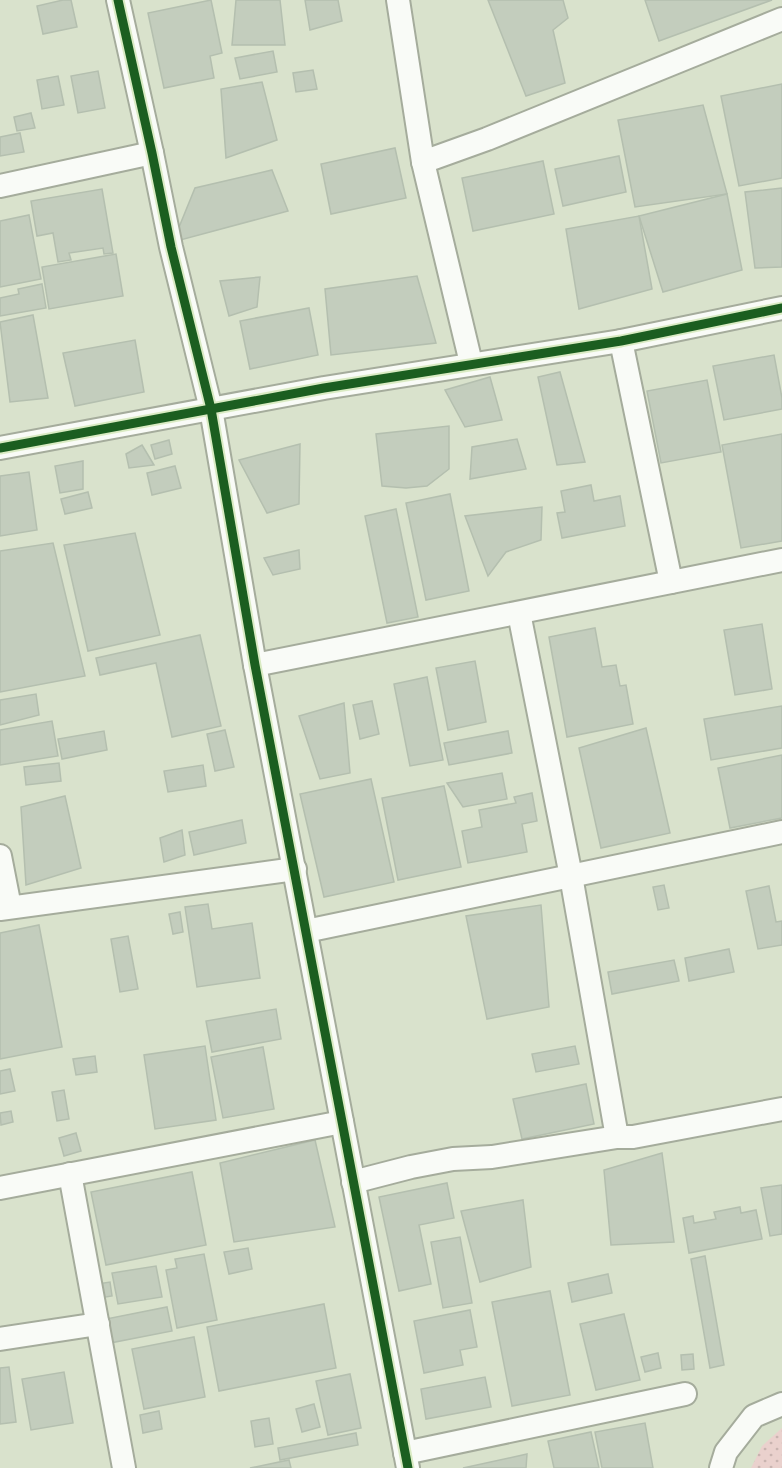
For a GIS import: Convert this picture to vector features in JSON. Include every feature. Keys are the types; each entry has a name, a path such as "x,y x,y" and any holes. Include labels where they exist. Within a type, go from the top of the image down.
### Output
{"street":[{"path":"119,0 171,247 211,409 255,665 406,1461 686,1394"},
{"path":"398,0 423,162 471,363"},
{"path":"423,162 487,139 782,19"},
{"path":"0,186 152,153"},
{"path":"0,448 471,363 621,341 782,308"},
{"path":"621,341 671,582"},
{"path":"255,665 782,560"},
{"path":"519,613 571,876 617,1137"},
{"path":"306,931 782,832"},
{"path":"0,856 5,908 295,869"},
{"path":"353,1182 453,1159 492,1157 617,1137 633,1137 782,1109"},
{"path":"0,1188 342,1122"},
{"path":"70,1174 124,1468"},
{"path":"0,1339 98,1324"},
{"path":"721,1468 726,1452 754,1416 782,1404"}],"shaded area":[{"path":"782,1428 782,1468 751,1468 762,1446"}],"building":[{"path":"71,0 77,27 43,34 37,6"},
{"path":"211,0 222,53 210,56 214,78 164,88 148,13"},
{"path":"236,0 280,0 285,45 232,45"},
{"path":"305,0 338,0 342,21 310,30"},
{"path":"488,0 563,0 568,18 553,30 565,83 526,96"},
{"path":"645,0 772,0 659,41"},
{"path":"273,51 277,72 240,79 235,58"},
{"path":"313,70 317,89 296,92 293,73"},
{"path":"98,71 105,108 78,113 71,76"},
{"path":"58,76 64,105 42,109 37,80"},
{"path":"262,82 277,140 226,158 221,89"},
{"path":"782,84 782,178 739,186 721,96"},
{"path":"703,105 727,194 635,207 618,120"},
{"path":"31,113 35,128 17,131 14,117"},
{"path":"20,133 24,152 0,156 0,137"},
{"path":"395,148 406,198 331,214 321,164"},
{"path":"619,156 626,192 563,206 555,169"},
{"path":"543,161 554,214 473,231 462,178"},
{"path":"272,170 288,211 173,242 195,188"},
{"path":"782,188 782,267 755,268 745,192"},
{"path":"102,189 113,253 104,254 103,248 69,253 71,260 58,262 53,233 37,236 31,201"},
{"path":"727,194 742,270 663,292 639,216"},
{"path":"29,215 41,279 0,287 0,221"},
{"path":"639,216 652,289 579,309 566,229"},
{"path":"116,254 123,296 49,309 42,267"},
{"path":"417,276 436,343 331,355 325,289"},
{"path":"260,277 257,307 229,316 220,281"},
{"path":"42,284 46,308 0,316 0,298 19,294 18,289"},
{"path":"309,308 318,355 250,369 240,321"},
{"path":"33,315 48,398 10,402 0,322"},
{"path":"135,340 144,392 75,406 63,353"},
{"path":"774,355 782,409 724,420 713,366"},
{"path":"560,372 585,462 557,465 538,377"},
{"path":"490,377 502,420 465,427 445,390"},
{"path":"707,380 721,452 661,463 647,391"},
{"path":"449,426 449,469 427,486 406,488 382,486 376,434"},
{"path":"782,434 782,541 741,548 722,445"},
{"path":"517,439 526,469 470,479 472,447"},
{"path":"169,440 172,454 155,459 151,445"},
{"path":"300,444 299,504 267,513 239,460"},
{"path":"142,445 154,465 129,468 126,454"},
{"path":"83,461 83,489 60,493 55,466"},
{"path":"175,466 181,488 152,495 147,473"},
{"path":"29,472 37,530 0,536 0,476"},
{"path":"591,485 594,501 620,496 625,526 562,538 557,513 565,512 561,491"},
{"path":"88,492 92,508 65,514 61,499"},
{"path":"450,494 469,591 426,600 406,503"},
{"path":"542,507 541,540 506,552 488,576 465,516"},
{"path":"396,509 418,617 387,623 365,516"},
{"path":"135,533 160,635 88,651 64,545"},
{"path":"53,543 85,676 0,692 0,551"},
{"path":"299,550 300,569 273,575 264,558"},
{"path":"762,624 772,689 735,695 724,630"},
{"path":"595,628 602,667 616,665 620,686 626,685 633,724 567,737 549,637"},
{"path":"200,635 221,726 172,737 156,663 100,675 96,658"},
{"path":"475,661 486,722 448,730 436,668"},
{"path":"427,677 443,760 410,766 394,684"},
{"path":"36,694 39,715 0,725 0,700"},
{"path":"372,701 379,734 360,739 353,705"},
{"path":"344,703 350,773 320,779 299,716"},
{"path":"782,706 782,748 711,760 704,719"},
{"path":"52,721 58,756 0,765 0,730"},
{"path":"646,728 670,833 601,848 579,748"},
{"path":"225,730 234,767 215,771 207,734"},
{"path":"104,731 107,750 62,759 58,739"},
{"path":"508,731 512,753 449,765 444,743"},
{"path":"782,755 782,818 730,828 718,768"},
{"path":"59,763 61,781 26,785 24,767"},
{"path":"203,765 206,786 168,792 164,771"},
{"path":"502,773 507,799 463,807 447,783"},
{"path":"371,779 394,882 324,897 300,794"},
{"path":"444,786 461,867 398,880 382,798"},
{"path":"532,793 537,821 522,824 527,852 468,863 462,831 482,827 479,810 516,803 514,797"},
{"path":"65,796 81,868 26,885 21,807"},
{"path":"242,820 246,843 194,855 189,832"},
{"path":"182,830 185,855 164,862 160,838"},
{"path":"664,885 669,908 658,910 653,887"},
{"path":"769,886 776,922 782,921 782,945 758,949 746,891"},
{"path":"208,904 212,929 252,923 260,978 197,987 185,907"},
{"path":"541,905 549,1007 487,1019 466,916"},
{"path":"180,912 183,932 173,934 169,914"},
{"path":"39,925 62,1047 0,1059 0,933"},
{"path":"128,936 138,989 120,992 111,939"},
{"path":"729,949 734,972 689,981 685,958"},
{"path":"674,960 679,981 612,994 608,972"},
{"path":"276,1009 281,1039 212,1052 206,1021"},
{"path":"205,1046 216,1120 155,1129 144,1055"},
{"path":"575,1046 579,1064 536,1072 532,1054"},
{"path":"263,1047 274,1109 223,1118 211,1057"},
{"path":"95,1056 97,1072 76,1075 73,1059"},
{"path":"10,1069 15,1091 0,1094 0,1071"},
{"path":"586,1084 594,1124 522,1139 513,1099"},
{"path":"64,1090 69,1119 57,1121 52,1092"},
{"path":"11,1111 13,1122 1,1125 0,1113"},
{"path":"76,1133 81,1151 64,1156 59,1138"},
{"path":"315,1140 335,1227 234,1242 220,1163"},
{"path":"662,1153 674,1242 611,1245 604,1170"},
{"path":"192,1172 206,1245 106,1265 91,1192"},
{"path":"447,1183 454,1218 419,1225 431,1284 399,1291 379,1197"},
{"path":"782,1185 782,1234 770,1236 761,1188"},
{"path":"523,1200 531,1267 480,1282 461,1211"},
{"path":"740,1207 741,1213 756,1210 762,1239 689,1253 683,1218 693,1216 694,1223 716,1219 714,1212"},
{"path":"460,1237 472,1303 443,1308 431,1242"},
{"path":"248,1248 252,1269 229,1274 224,1252"},
{"path":"204,1254 217,1320 177,1328 166,1270 177,1268 175,1259"},
{"path":"705,1256 724,1365 710,1368 691,1259"},
{"path":"156,1266 162,1297 118,1304 112,1273"},
{"path":"608,1274 612,1293 572,1302 568,1283"},
{"path":"110,1282 112,1296 100,1298 97,1284"},
{"path":"550,1291 570,1395 512,1406 492,1302"},
{"path":"324,1304 336,1368 219,1391 207,1327"},
{"path":"167,1307 172,1331 110,1343 106,1319"},
{"path":"470,1310 477,1347 460,1350 463,1365 424,1373 414,1321"},
{"path":"624,1314 640,1380 596,1390 580,1324"},
{"path":"194,1337 205,1397 144,1409 132,1349"},
{"path":"658,1353 661,1368 645,1372 641,1357"},
{"path":"693,1354 694,1369 682,1370 681,1355"},
{"path":"9,1367 16,1422 0,1424 0,1368"},
{"path":"64,1372 73,1423 31,1430 22,1379"},
{"path":"350,1374 361,1428 328,1435 316,1381"},
{"path":"485,1377 491,1407 426,1419 421,1389"},
{"path":"314,1404 320,1427 302,1432 296,1409"},
{"path":"159,1411 162,1429 143,1433 140,1415"},
{"path":"269,1418 273,1444 255,1447 251,1421"},
{"path":"645,1423 653,1468 602,1468 595,1432"},
{"path":"591,1432 599,1468 554,1468 548,1441"},
{"path":"356,1433 358,1445 280,1460 278,1448"},
{"path":"527,1454 526,1468 463,1468"},
{"path":"289,1460 291,1468 250,1468"}],"cycle path":[{"path":"118,0 171,247 211,409 255,665 408,1468"},
{"path":"0,448 324,388 621,341 782,308"}]}
